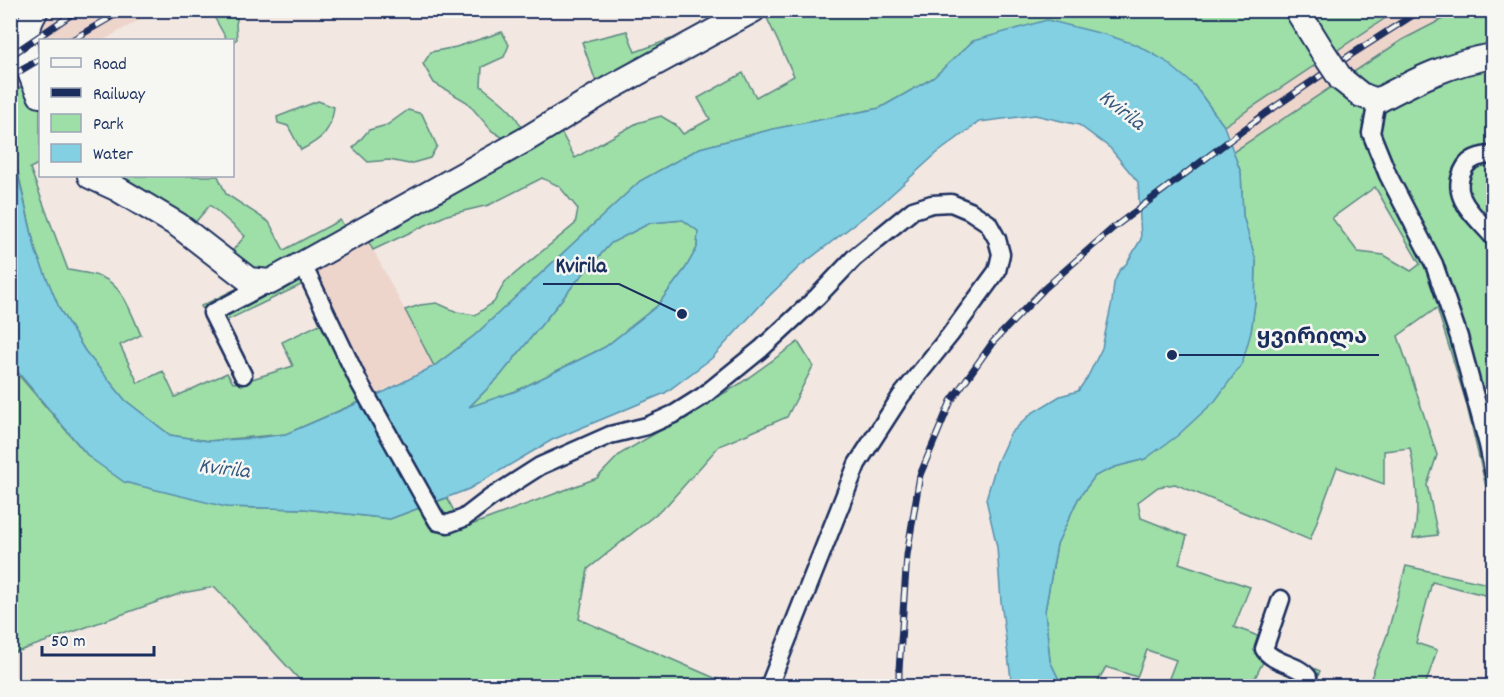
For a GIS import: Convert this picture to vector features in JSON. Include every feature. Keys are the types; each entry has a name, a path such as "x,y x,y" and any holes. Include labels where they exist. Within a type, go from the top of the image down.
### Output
{"street":[{"path":"36,10 29,22 26,34 26,61 39,93"},
{"path":"243,375 212,313 303,265 525,140 610,88 753,10"},
{"path":"1297,10 1341,79 1361,95 1377,101 1412,82 1468,60 1494,56"},
{"path":"1377,101 1371,133 1388,175 1434,264 1459,337 1494,474"},
{"path":"1494,155 1482,155 1468,162 1459,177 1461,195 1470,212 1494,238"},
{"path":"92,177 116,188 178,225 249,279 270,282"},
{"path":"303,265 359,382 438,522 448,524 464,518 490,498 540,466 610,435 647,426 676,413 703,396 746,362 817,297 854,258 913,210 932,204 951,203 970,211 988,223 997,238 1001,254 997,271 901,396 857,464 769,687"},
{"path":"1281,599 1264,649 1268,655 1304,671 1308,676 1308,687"}],"shaded area":[{"path":"58,11 155,11 106,39 39,39 39,78 11,93 11,43"},
{"path":"1396,11 1458,11 1402,40 1233,152 1224,127"},
{"path":"367,238 434,366 375,395 312,270"}],"green space":[{"path":"212,11 239,11 236,24 237,39 234,41 234,39 226,39"},
{"path":"737,11 1396,11 1224,126 1194,85 973,41 933,78 880,108 773,129 700,148 640,181 475,335 434,366 405,310 437,303 457,312 475,315 494,302 505,282 575,224 578,209 559,186 542,178 489,205 447,215 373,250 367,239 312,270 375,395 286,434 208,441 170,435 125,400 85,351 60,310 36,252 11,141 10,93 39,78 39,164 30,168 68,270 93,274 109,281 121,294 130,310 141,335 120,345 138,383 163,371 175,397 227,373 233,383 240,382 201,306 242,286 197,248 84,177 218,177 226,194 269,222 284,250 340,220 345,227 505,139 492,131 467,102 434,83 423,64 431,52 456,47 502,32 509,45 504,57 482,67 481,86 510,110 522,129 551,113 596,82 582,42 627,31 635,52 671,39 679,42","holes":["766,16 794,76 756,97 743,73 698,98 710,119 683,134 676,125 661,116 637,123 575,158 560,130","210,205 245,236 228,256 193,225","305,283 324,322 282,342 293,366 252,379 223,322"]},
{"path":"1458,11 1493,11 1494,136 1491,138 1494,139 1494,400 1489,401 1494,418 1493,517 1466,402 1437,308 1398,336 1437,455 1427,485 1438,535 1413,538 1417,505 1416,481 1410,448 1384,451 1384,484 1337,467 1310,540 1175,484 1158,487 1138,502 1141,518 1187,536 1179,563 1250,587 1234,627 1262,638 1273,651 1320,671 1314,686 1298,675 1264,660 1251,686 1166,686 1176,660 1147,650 1137,677 1106,667 1095,686 1062,686 1050,661 1045,611 1057,544 1078,499 1095,476 1115,467 1145,459 1251,332 1255,303 1256,261 1243,216 1241,173 1233,152 1402,40","holes":["1375,187 1420,264 1411,271 1384,255 1358,252 1332,218"]},
{"path":"318,101 334,107 331,123 320,138 301,150 288,126 278,123 277,117"},
{"path":"408,110 422,114 437,146 430,158 409,164 389,160 368,162 353,148 369,130 387,125"},
{"path":"683,220 698,231 697,248 685,269 657,306 605,347 516,391 468,408 500,376 575,283 611,243 650,223"},
{"path":"798,342 813,366 787,417 719,446 666,506 588,569 579,619 733,686 305,686 215,587 182,593 11,654 10,365 89,457 226,507 305,509 390,519 447,498 463,528 597,478 620,454 738,385"},
{"path":"1406,566 1493,585 1493,597 1432,582 1416,643 1437,650 1425,686 1368,686 1387,635"}],"water":[{"path":"1047,20 1137,45 1164,60 1194,85 1224,126 1241,173 1243,216 1256,261 1255,303 1251,332 1242,364 1215,401 1177,436 1145,459 1115,467 1095,476 1078,499 1057,544 1045,611 1050,661 1062,686 1012,686 1001,602 997,547 986,499 997,462 1010,434 1032,413 1060,396 1078,391 1087,378 1102,348 1114,283 1119,271 1127,263 1141,239 1138,182 1110,148 1079,125 1035,115 979,122 936,154 882,203 799,267 712,358 665,393 552,440 469,489 390,519 305,509 226,507 124,482 89,457 11,364 10,141 36,252 60,310 85,351 125,400 170,435 208,441 256,438 286,434 386,391 434,366 475,335 640,181 700,148 773,129 880,108 933,78 973,41","holes":["683,220 698,231 697,248 685,269 657,306 605,347 516,391 469,407 500,376 575,283 611,243 650,223"]}],"railway":[{"path":"10,56 78,10"},
{"path":"74,39 123,10"},
{"path":"899,686 907,555 920,475 951,401 993,342 1044,289 1113,228 1266,113 1421,10"},
{"path":"10,77 39,60"}],"place":[{"name":"Kvirila","path":"682,314"},
{"name":"ყვირილა","path":"1172,355"}]}
